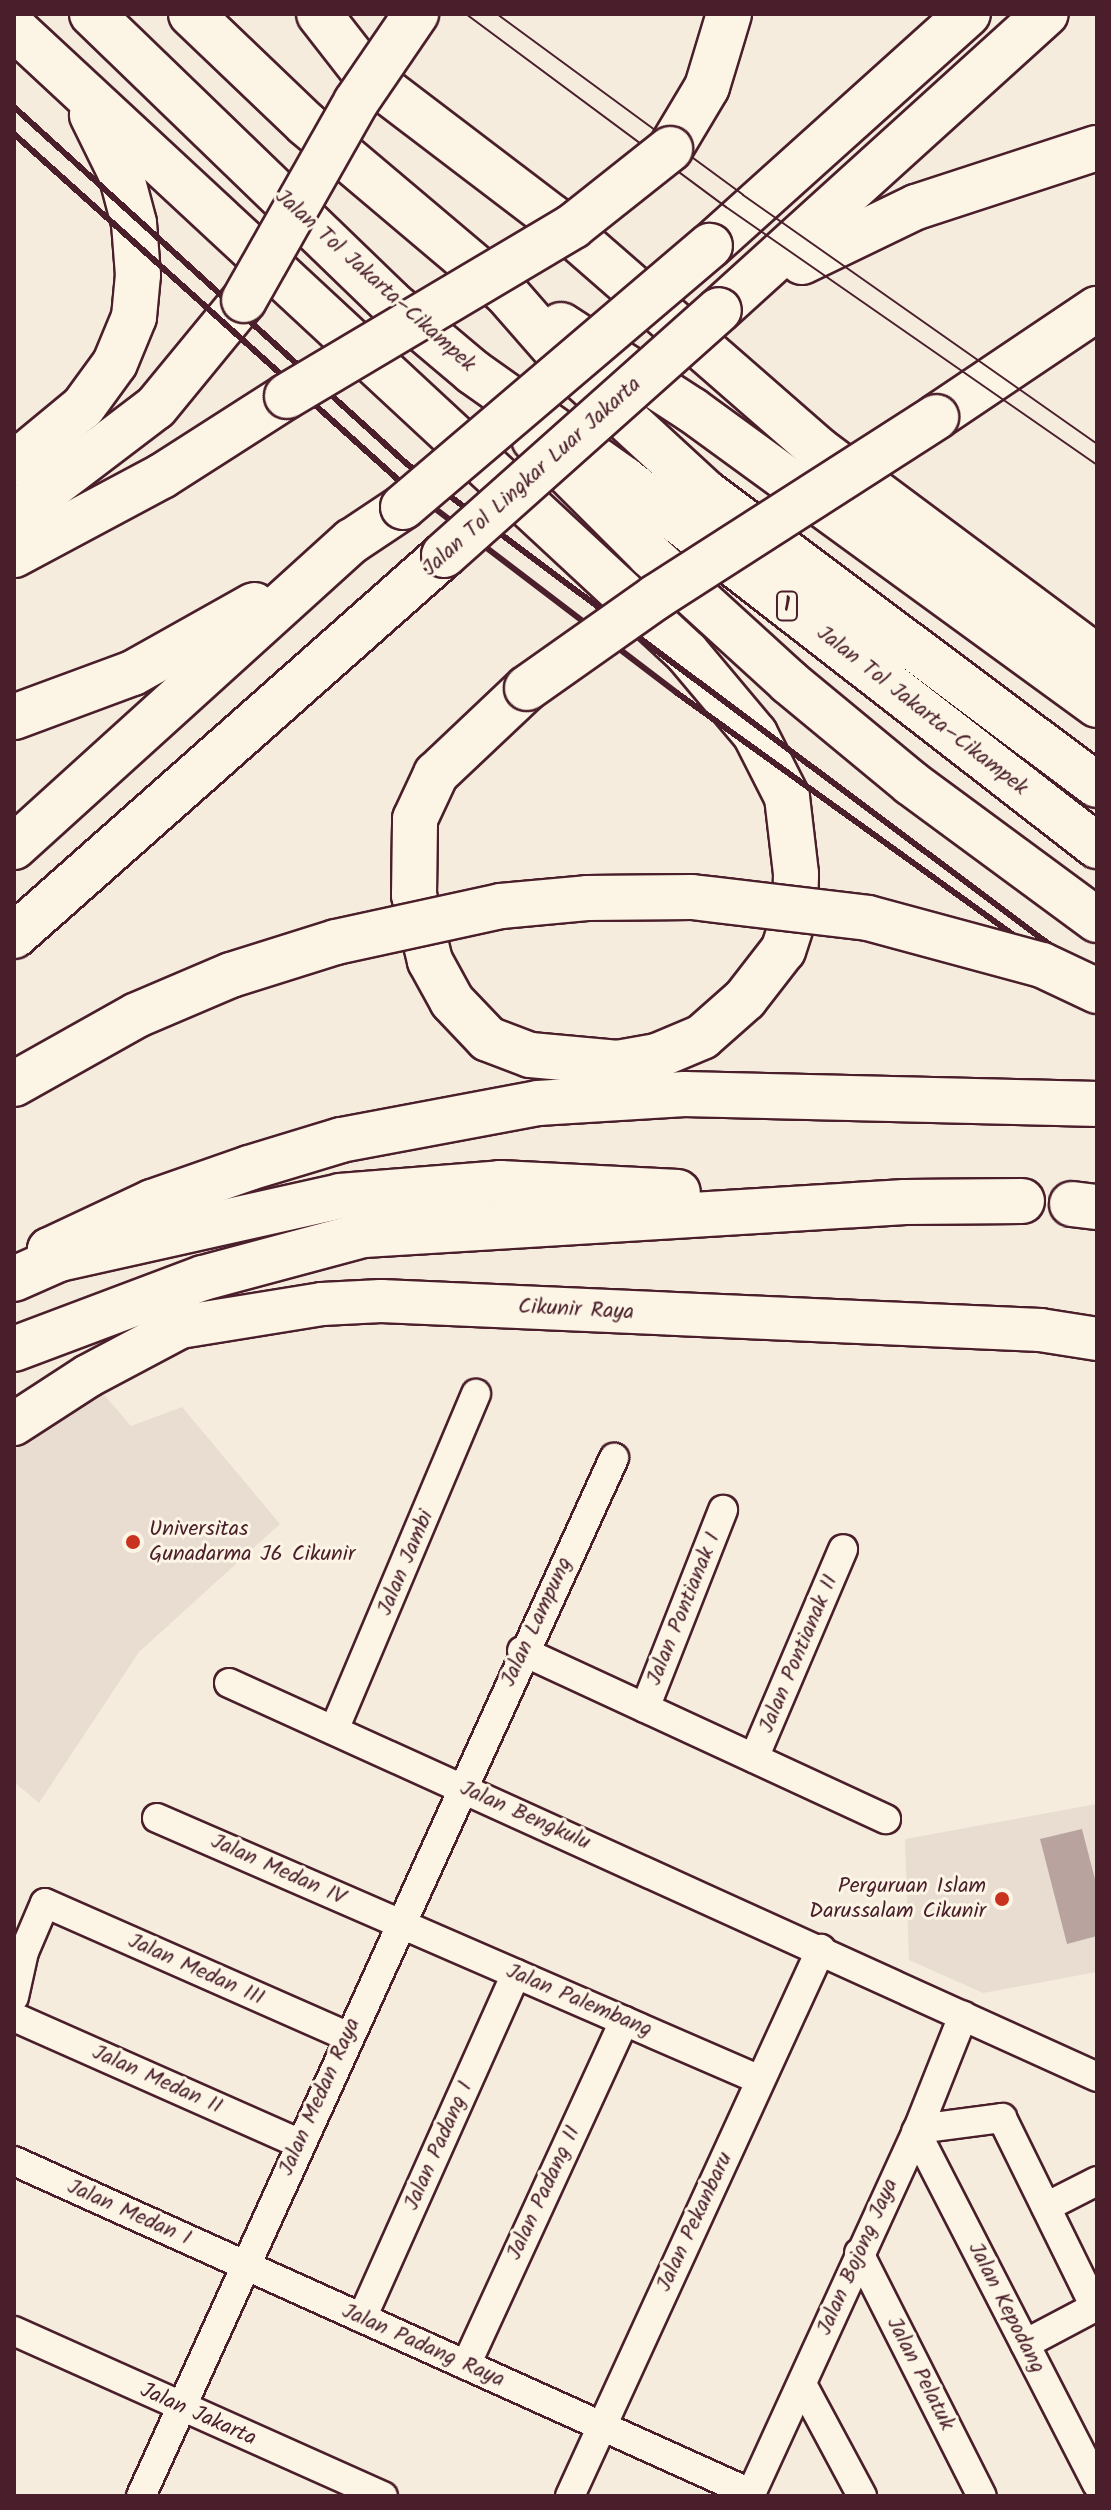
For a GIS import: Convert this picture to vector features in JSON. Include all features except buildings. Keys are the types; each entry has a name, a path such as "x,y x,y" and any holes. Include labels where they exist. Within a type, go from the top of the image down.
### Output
{"highway":[{"name":"Jalan Tol Jakarta–Cikampek","path":"92,14 390,302 473,372 624,479 1097,846"},
{"name":"Jalan Tol Jakarta–Cikampek","path":"191,14 306,124 507,294 575,372 705,492 1097,785"},
{"path":"319,14 368,77 552,217 819,450 1097,657"},
{"path":"14,515 156,407 244,300 356,102 416,14"},
{"path":"14,555 162,476 287,396 573,226 670,149 707,87 729,14"},
{"path":"14,717 133,673 226,624 403,507 710,246 968,14"},
{"name":"Jalan Tol Lingkar Luar Jakarta","path":"14,936 733,299 1046,14"},
{"path":"14,28 75,87 687,653 755,734 787,797 796,874 795,914 783,950 745,999 702,1037 657,1056 618,1063 530,1055 488,1039 452,1001 430,961 414,895 415,819 436,774 527,688 656,597 1097,309"},
{"path":"14,464 83,407 115,363 134,317 138,275 134,223 121,174 75,87"},
{"path":"733,299 916,207 1097,148"},
{"path":"507,294 692,410 1097,705"},
{"path":"473,372 628,534 789,682 911,783 1097,920"},
{"path":"14,847 352,541"},
{"path":"14,1084 137,1015 246,971 336,942 501,906 587,898 692,897 868,918 1042,965 1097,991"},
{"path":"59,1259 50,1250 152,1202 341,1140 444,1117 538,1103 685,1094 1097,1104"},
{"path":"14,1279 59,1259 340,1196 500,1183 905,1202"},
{"path":"14,1349 203,1278 364,1235 905,1202 1022,1201"}],"street":[{"name":"Cikunir Raya","path":"14,1424 71,1386 180,1327 322,1304 381,1301 1040,1330 1097,1339"},
{"name":"Jalan Jambi","path":"334,1730 476,1394"},
{"name":"Jalan Lampung","path":"461,1787 614,1458"},
{"name":"Jalan Pontianak I","path":"645,1708 723,1510"},
{"name":"Jalan Pontianak II","path":"754,1758 843,1549"},
{"path":"522,1651 886,1819"},
{"name":"Jalan Bengkulu","path":"229,1683 821,1949 1097,2077"},
{"name":"Jalan Medan Raya","path":"141,2496 461,1787"},
{"name":"Jalan Medan IV","path":"157,1818 398,1923"},
{"name":"Jalan Medan III","path":"14,1997 24,1952 45,1903 347,2036"},
{"name":"Jalan Palembang","path":"398,1923 760,2080"},
{"name":"Jalan Pekanbaru","path":"570,2496 821,1949"},
{"name":"Jalan Padang I","path":"362,2318 516,1974"},
{"name":"Jalan Bojong Jaya","path":"750,2495 917,2130 963,2016"},
{"name":"Jalan Medan II","path":"14,2017 299,2143"},
{"name":"Jalan Padang II","path":"466,2365 624,2021"},
{"path":"917,2130 1002,2118 1096,2307 1025,2344"},
{"name":"Jalan Kepodang","path":"917,2130 1025,2344 1087,2439 1097,2484"},
{"name":"Jalan Medan I","path":"14,2161 244,2265"},
{"path":"1046,2207 1097,2181"},
{"name":"Jalan Pelatuk","path":"859,2253 982,2496"},
{"name":"Jalan Padang Raya","path":"244,2265 750,2495"},
{"name":"Jalan Jakarta","path":"14,2331 383,2496"},
{"path":"802,2384 862,2496"}],"shaded area":[{"name":"Universitas Gunadarma J6 Cikunir","path":"88,1376 131,1426 182,1407 280,1524 139,1652 39,1803 14,1782 14,1412"},
{"name":"Perguruan Islam Darussalam Cikunir","path":"1097,1804 1097,1972 983,1993 909,1960 905,1839"},
{"path":"1082,1829 1097,1887 1097,1936 1067,1944 1040,1839"}],"tram line":[{"path":"466,14 726,207 1097,465"},
{"path":"497,14 743,195 1097,444"}],"railway":[{"path":"14,107 407,464 1097,980"},
{"path":"14,134 404,485 677,693 1097,995"}],"place":[{"name":"Universitas Gunadarma J6 Cikunir","path":"133,1542"},
{"name":"Perguruan Islam Darussalam Cikunir","path":"1002,1899"}]}
